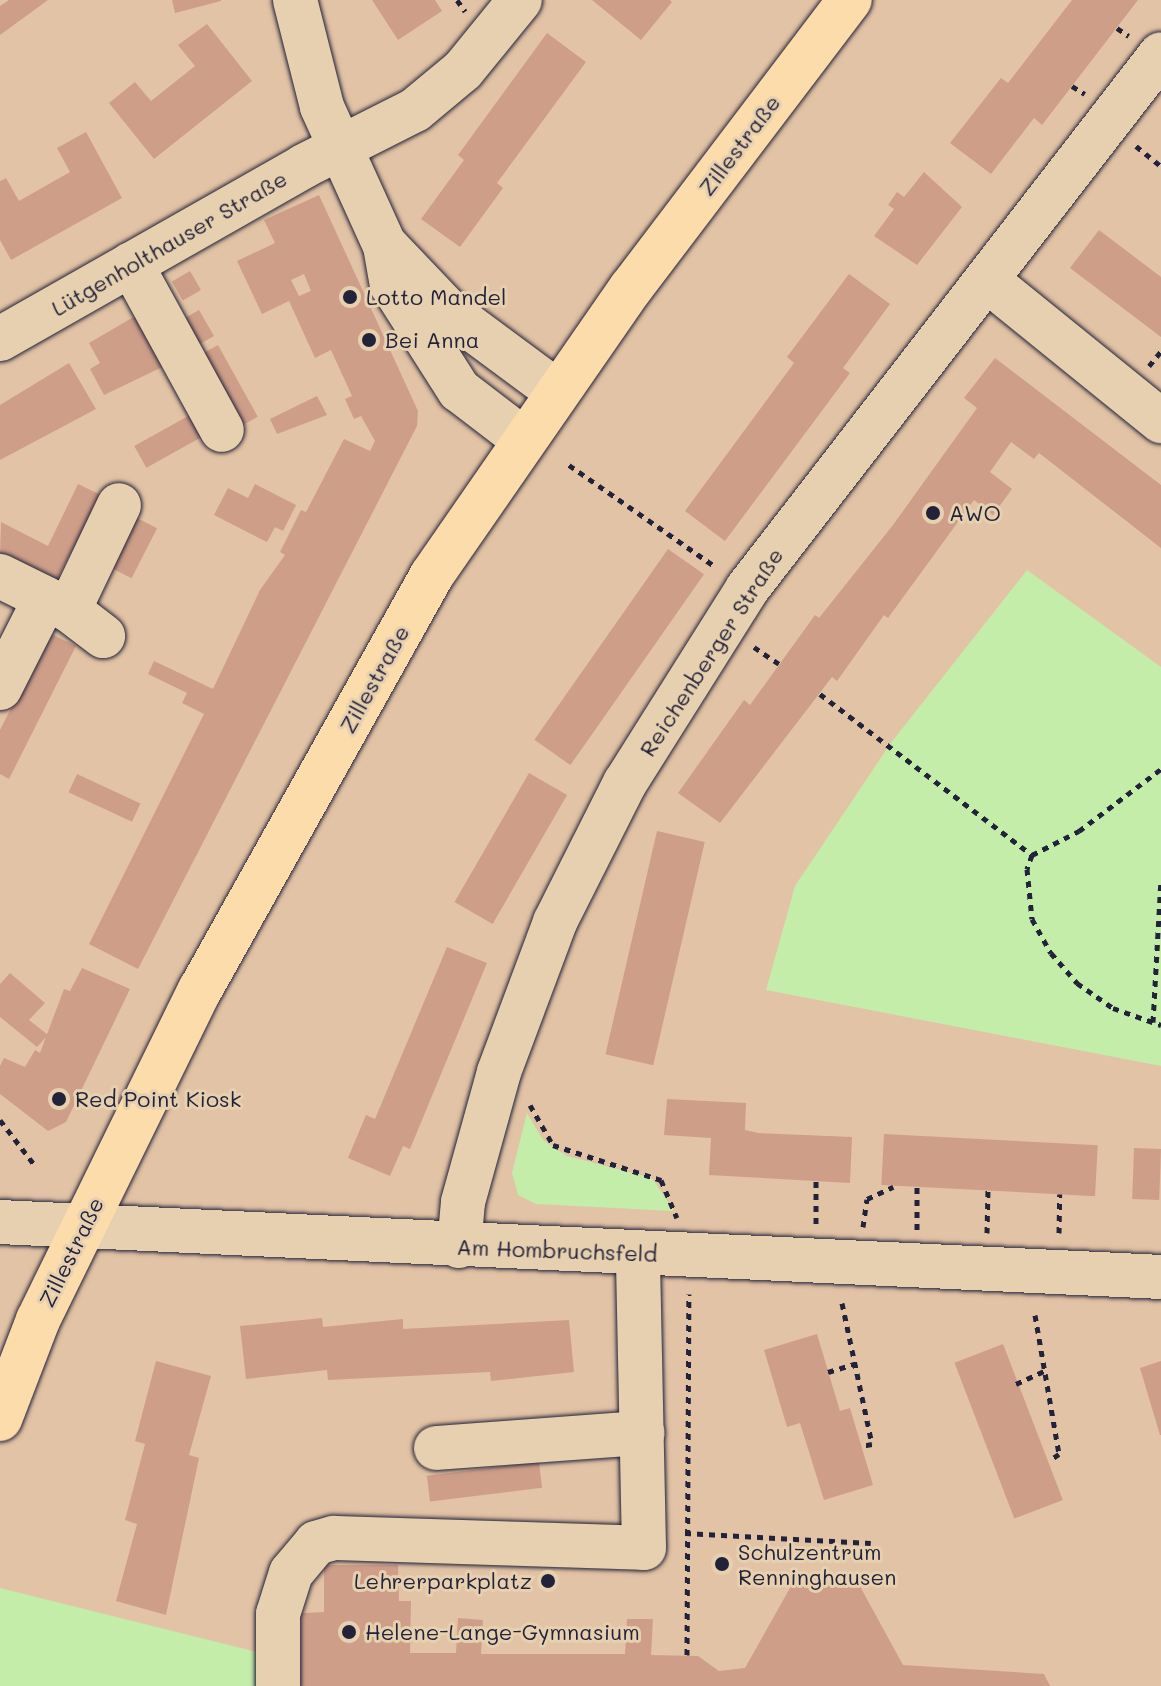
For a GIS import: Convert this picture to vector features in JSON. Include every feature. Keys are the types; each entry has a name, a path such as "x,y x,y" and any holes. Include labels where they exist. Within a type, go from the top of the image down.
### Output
{"main road":[{"name":"Zillestraße","path":"0,1419 38,1320 274,854 432,575 556,391 850,0"}],"street":[{"path":"295,0 339,150 385,246 392,285 427,346 459,390 523,439"},
{"name":"Lütgenholthauser Straße","path":"0,339 415,110 463,70 520,0"},
{"name":"Reichenberger Straße","path":"459,1246 463,1202 499,1072 555,922 625,783 747,589 1161,54"},
{"path":"385,246 448,311 556,391"},
{"path":"131,264 222,430"},
{"path":"988,281 1161,421"},
{"path":"0,688 119,505"},
{"path":"0,576 57,604 103,636"},
{"name":"Am Hombruchsfeld","path":"0,1222 86,1224 638,1256 712,1252 1161,1277"},
{"path":"278,1686 278,1614 291,1573 316,1543 334,1538 644,1548 638,1256"},
{"path":"436,1448 642,1433"}],"path":[{"path":"1135,145 1161,166"},
{"path":"569,465 729,576"},
{"path":"820,694 1032,855"},
{"path":"1161,769 1079,831 1032,855 1027,869 1032,919 1051,953 1077,983 1113,1008 1161,1025"},
{"path":"1153,1022 1161,880"},
{"path":"526,1097 553,1145 661,1180 677,1218"},
{"path":"0,1120 36,1167"},
{"path":"816,1181 816,1225"},
{"path":"863,1228 867,1199 893,1187"},
{"path":"917,1187 917,1231"},
{"path":"987,1236 988,1190"},
{"path":"1059,1241 1060,1194"},
{"path":"687,1655 689,1294"},
{"path":"842,1303 872,1444 862,1446"},
{"path":"1035,1315 1059,1454 1050,1460"},
{"path":"828,1372 854,1364"},
{"path":"1016,1384 1045,1371"},
{"path":"687,1533 871,1543"}],"green space":[{"path":"1027,570 1161,667 1161,1066 766,990 795,886 890,744"},
{"path":"527,1113 543,1140 567,1156 652,1178 674,1211 536,1204 518,1195 512,1173"},
{"path":"0,1588 261,1653 263,1686 0,1686"}],"building":[{"path":"9,0 48,0 0,35 0,6"},
{"path":"172,0 221,0 221,1 175,13"},
{"path":"372,0 435,0 442,11 398,40"},
{"path":"592,0 670,0 672,2 641,40"},
{"path":"1072,0 1138,0 1042,125 1034,118 991,174 950,143 1001,78 1008,83"},
{"path":"207,24 252,81 154,159 109,103 135,82 151,101 195,66 178,45"},
{"path":"547,33 586,62 497,183 503,188 460,247 421,219 464,160 458,155"},
{"path":"86,132 122,198 11,260 0,240 0,181 6,178 19,201 70,172 57,148"},
{"path":"924,172 962,207 917,265 874,236 894,209 888,205 897,192 904,197"},
{"path":"319,195 418,411 417,426 138,969 89,944 204,714 182,703 187,693 148,674 154,661 213,689 260,590 285,555 280,552 301,510 306,512 344,439 370,451 375,441 361,416 354,419 345,399 352,396 331,350 315,358 289,301 262,314 237,261 275,243 264,220","holes":["304,274 311,291 299,296 291,280"]},
{"path":"1099,230 1161,277 1161,337 1070,268"},
{"path":"190,271 201,290 183,301 172,282"},
{"path":"849,274 890,304 843,368 850,373 725,541 685,511 794,363 787,357"},
{"path":"199,310 214,336 191,349 176,324"},
{"path":"142,312 179,359 104,395 90,369 100,363 89,343"},
{"path":"218,345 258,417 233,430 194,359"},
{"path":"995,358 1161,485 1161,548 1039,453 1034,459 1011,442 990,472 1012,489 993,515 974,500 888,618 884,615 837,681 832,677 720,823 678,793 744,700 750,705 815,615 819,618 893,525 977,408 964,398"},
{"path":"69,363 96,409 0,460 0,405"},
{"path":"317,396 327,415 277,434 270,419"},
{"path":"199,410 211,432 146,468 134,446"},
{"path":"78,484 101,495 55,583 0,555 1,522 48,546"},
{"path":"255,484 296,505 283,531 275,527 267,542 214,515 228,488 248,498"},
{"path":"133,516 157,528 132,578 108,566"},
{"path":"668,549 704,574 570,765 534,740"},
{"path":"49,633 76,646 9,779 0,774 0,730"},
{"path":"529,773 567,795 493,924 454,902"},
{"path":"77,774 140,804 132,822 69,792"},
{"path":"657,831 705,842 653,1065 605,1054"},
{"path":"447,947 487,963 410,1149 403,1146 390,1176 348,1158 366,1115 375,1119"},
{"path":"82,968 130,989 66,1122 48,1131 0,1094 0,1066 4,1058 25,1067 35,1050 40,1053 64,989 70,991"},
{"path":"10,973 45,1003 29,1020 48,1035 37,1047 0,1017 0,984"},
{"path":"667,1099 746,1103 745,1130 758,1133 852,1137 850,1183 709,1175 711,1138 664,1135"},
{"path":"884,1134 1098,1145 1095,1196 881,1185"},
{"path":"1134,1148 1161,1149 1159,1200 1132,1199"},
{"path":"322,1318 323,1327 403,1319 403,1329 569,1320 574,1372 491,1381 490,1372 328,1380 327,1370 246,1379 240,1326"},
{"path":"817,1334 840,1411 850,1408 873,1485 824,1500 800,1423 787,1427 764,1350"},
{"path":"1003,1344 1063,1500 1014,1519 954,1363"},
{"path":"156,1361 211,1376 189,1455 199,1458 166,1615 116,1601 137,1524 125,1520 145,1444 135,1441"},
{"path":"1161,1361 1161,1435 1160,1435 1140,1368"},
{"path":"539,1462 542,1488 430,1502 427,1476"},
{"name":"Helene-Lange-Gymnasium","path":"324,1565 398,1565 399,1601 411,1601 410,1653 456,1653 458,1618 483,1620 481,1654 625,1654 627,1619 653,1619 651,1655 698,1656 719,1671 745,1668 795,1579 856,1579 903,1665 1044,1674 1050,1686 287,1686 288,1614 324,1612"}],"place":[{"name":"Lotto Mandel","path":"350,297"},
{"name":"Bei Anna","path":"369,340"},
{"name":"AWO","path":"933,513"},
{"name":"Red Point Kiosk","path":"59,1099"},
{"name":"Schulzentrum Renninghausen","path":"722,1564"},
{"name":"Lehrerparkplatz","path":"548,1581"},
{"name":"Helene-Lange-Gymnasium","path":"349,1632"}]}
